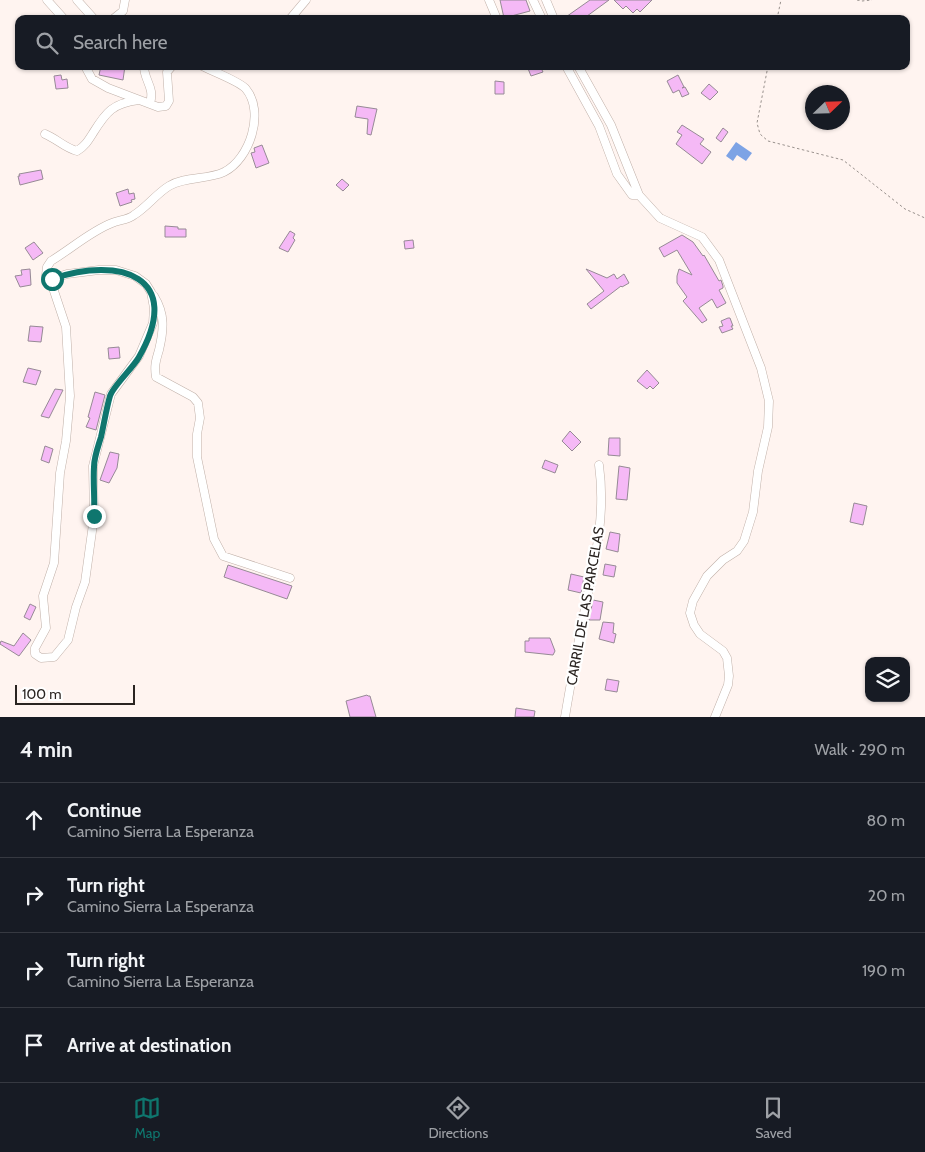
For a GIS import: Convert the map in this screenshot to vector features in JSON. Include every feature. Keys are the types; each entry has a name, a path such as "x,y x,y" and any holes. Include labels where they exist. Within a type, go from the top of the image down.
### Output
{"street":[{"path":"46,0 60,15"},
{"path":"77,0 90,15"},
{"path":"118,15 123,11 125,0"},
{"path":"293,15 306,0"},
{"path":"489,0 495,15"},
{"path":"533,0 540,15"},
{"path":"546,0 552,15"},
{"path":"87,70 92,79 108,88 158,107 166,106 169,101 167,72 169,70"},
{"path":"144,70 152,95 150,103"},
{"path":"151,292 154,308 153,323 140,356 111,394 94,466 94,516 85,582 76,607 68,640 54,657 41,658 36,654 35,648 46,628 44,596 54,562 57,542 60,473 66,441 70,396 66,327 52,279 46,275 47,267 51,261 90,236 112,223 131,217 145,208 169,186 226,171 240,157 255,128 255,106 245,86 211,70"},
{"path":"568,70 599,126 617,174 632,195 640,195"},
{"path":"580,70 610,125 640,195 660,218 702,237 719,260 761,368 769,401 768,427 758,471 753,512 744,541 737,551 723,560 707,576 693,601 690,613 694,625 700,634 727,658 728,685 715,717"},
{"path":"45,134 55,138 69,149 77,150 85,146 104,115 115,106 127,101 141,100"},
{"path":"52,279 67,274 116,270 135,276 146,284 161,307 163,329 154,367 156,377 193,397 198,403 200,418 197,434 197,457 214,539 223,556 290,578"},
{"name":"CARRIL DE LAS PARCELAS","path":"566,717 575,658 600,533 602,489 599,465"}],"path":[{"path":"778,15 781,0"},
{"path":"857,0 872,0"},
{"path":"767,70 757,124 760,134 768,140 843,160 905,209 925,218"}],"water":[{"path":"736,142 752,153 746,161 737,155 733,161 726,156"}],"building":[{"path":"500,0 526,0 530,11 515,15 503,15"},
{"path":"590,0 609,0 588,15 569,15"},
{"path":"614,0 652,0 640,12 637,9 633,13 626,6 623,9"},
{"path":"100,70 124,70 123,80 99,75"},
{"path":"529,70 542,70 543,72 531,76"},
{"path":"61,75 62,80 67,79 68,88 56,89 54,76"},
{"path":"678,75 684,87 682,88 685,87 689,94 682,97 679,90 673,93 667,81"},
{"path":"495,81 504,82 504,94 495,94"},
{"path":"709,84 718,92 710,100 701,93"},
{"path":"357,106 377,109 371,135 367,134 368,119 355,117"},
{"path":"682,125 704,139 700,144 711,152 702,164 676,144 682,135 677,132"},
{"path":"723,128 728,132 721,142 716,138"},
{"path":"262,145 269,163 256,168 251,153 255,152 254,148"},
{"path":"41,170 43,179 20,185 19,174"},
{"path":"342,179 349,185 343,191 336,185"},
{"path":"128,189 129,194 134,193 135,199 120,206 116,193"},
{"path":"165,226 186,229 186,237 165,237"},
{"path":"290,231 295,234 293,238 295,240 288,252 279,248"},
{"path":"682,235 693,242 704,255 723,286 719,290 726,303 717,308 712,299 699,308 707,320 702,323 683,301 687,297 677,283 679,269 692,275 677,250 664,257 659,248"},
{"path":"413,240 414,248 405,249 404,241"},
{"path":"34,242 43,253 33,260 25,248"},
{"path":"30,269 31,285 20,287 15,276 22,275 21,270"},
{"path":"586,269 607,278 614,274 617,279 624,274 629,283 621,286 591,309 587,304 604,291"},
{"path":"730,318 733,329 722,333 719,327 723,326 721,321"},
{"path":"30,326 43,327 41,342 28,341"},
{"path":"119,347 120,358 109,359 108,348"},
{"path":"28,368 41,371 36,385 23,382"},
{"path":"647,370 659,383 653,389 650,386 647,389 637,381"},
{"path":"55,389 63,390 49,418 41,416"},
{"path":"95,392 105,395 96,430 86,427 90,418 88,417"},
{"path":"570,431 581,442 572,451 562,441"},
{"path":"609,438 620,438 620,456 608,455"},
{"path":"45,446 53,449 49,463 41,460"},
{"path":"110,452 119,454 117,468 109,483 100,480"},
{"path":"545,460 558,465 555,473 542,468"},
{"path":"619,466 630,468 627,500 616,499"},
{"path":"854,503 867,506 863,525 850,522"},
{"path":"610,532 620,534 618,552 606,549"},
{"path":"605,564 616,566 614,577 603,575"},
{"path":"228,565 292,586 287,599 224,577"},
{"path":"571,574 584,577 581,593 568,590"},
{"path":"593,600 603,602 600,620 589,620"},
{"path":"30,604 36,607 30,620 24,617"},
{"path":"603,622 614,623 613,633 616,634 614,643 599,639"},
{"path":"23,633 31,640 19,656 0,644 1,641 14,646"},
{"path":"529,638 550,638 555,651 553,655 525,652 525,641 529,641"},
{"path":"607,679 619,681 617,692 605,690"},
{"path":"367,695 370,696 376,717 350,717 346,701"},
{"path":"516,708 535,711 534,717 515,717"}],"route":[{"path":"52,279 67,274 116,270 135,276 146,284 151,292 154,308 153,323 140,356 111,394 94,466 94,516"}]}
